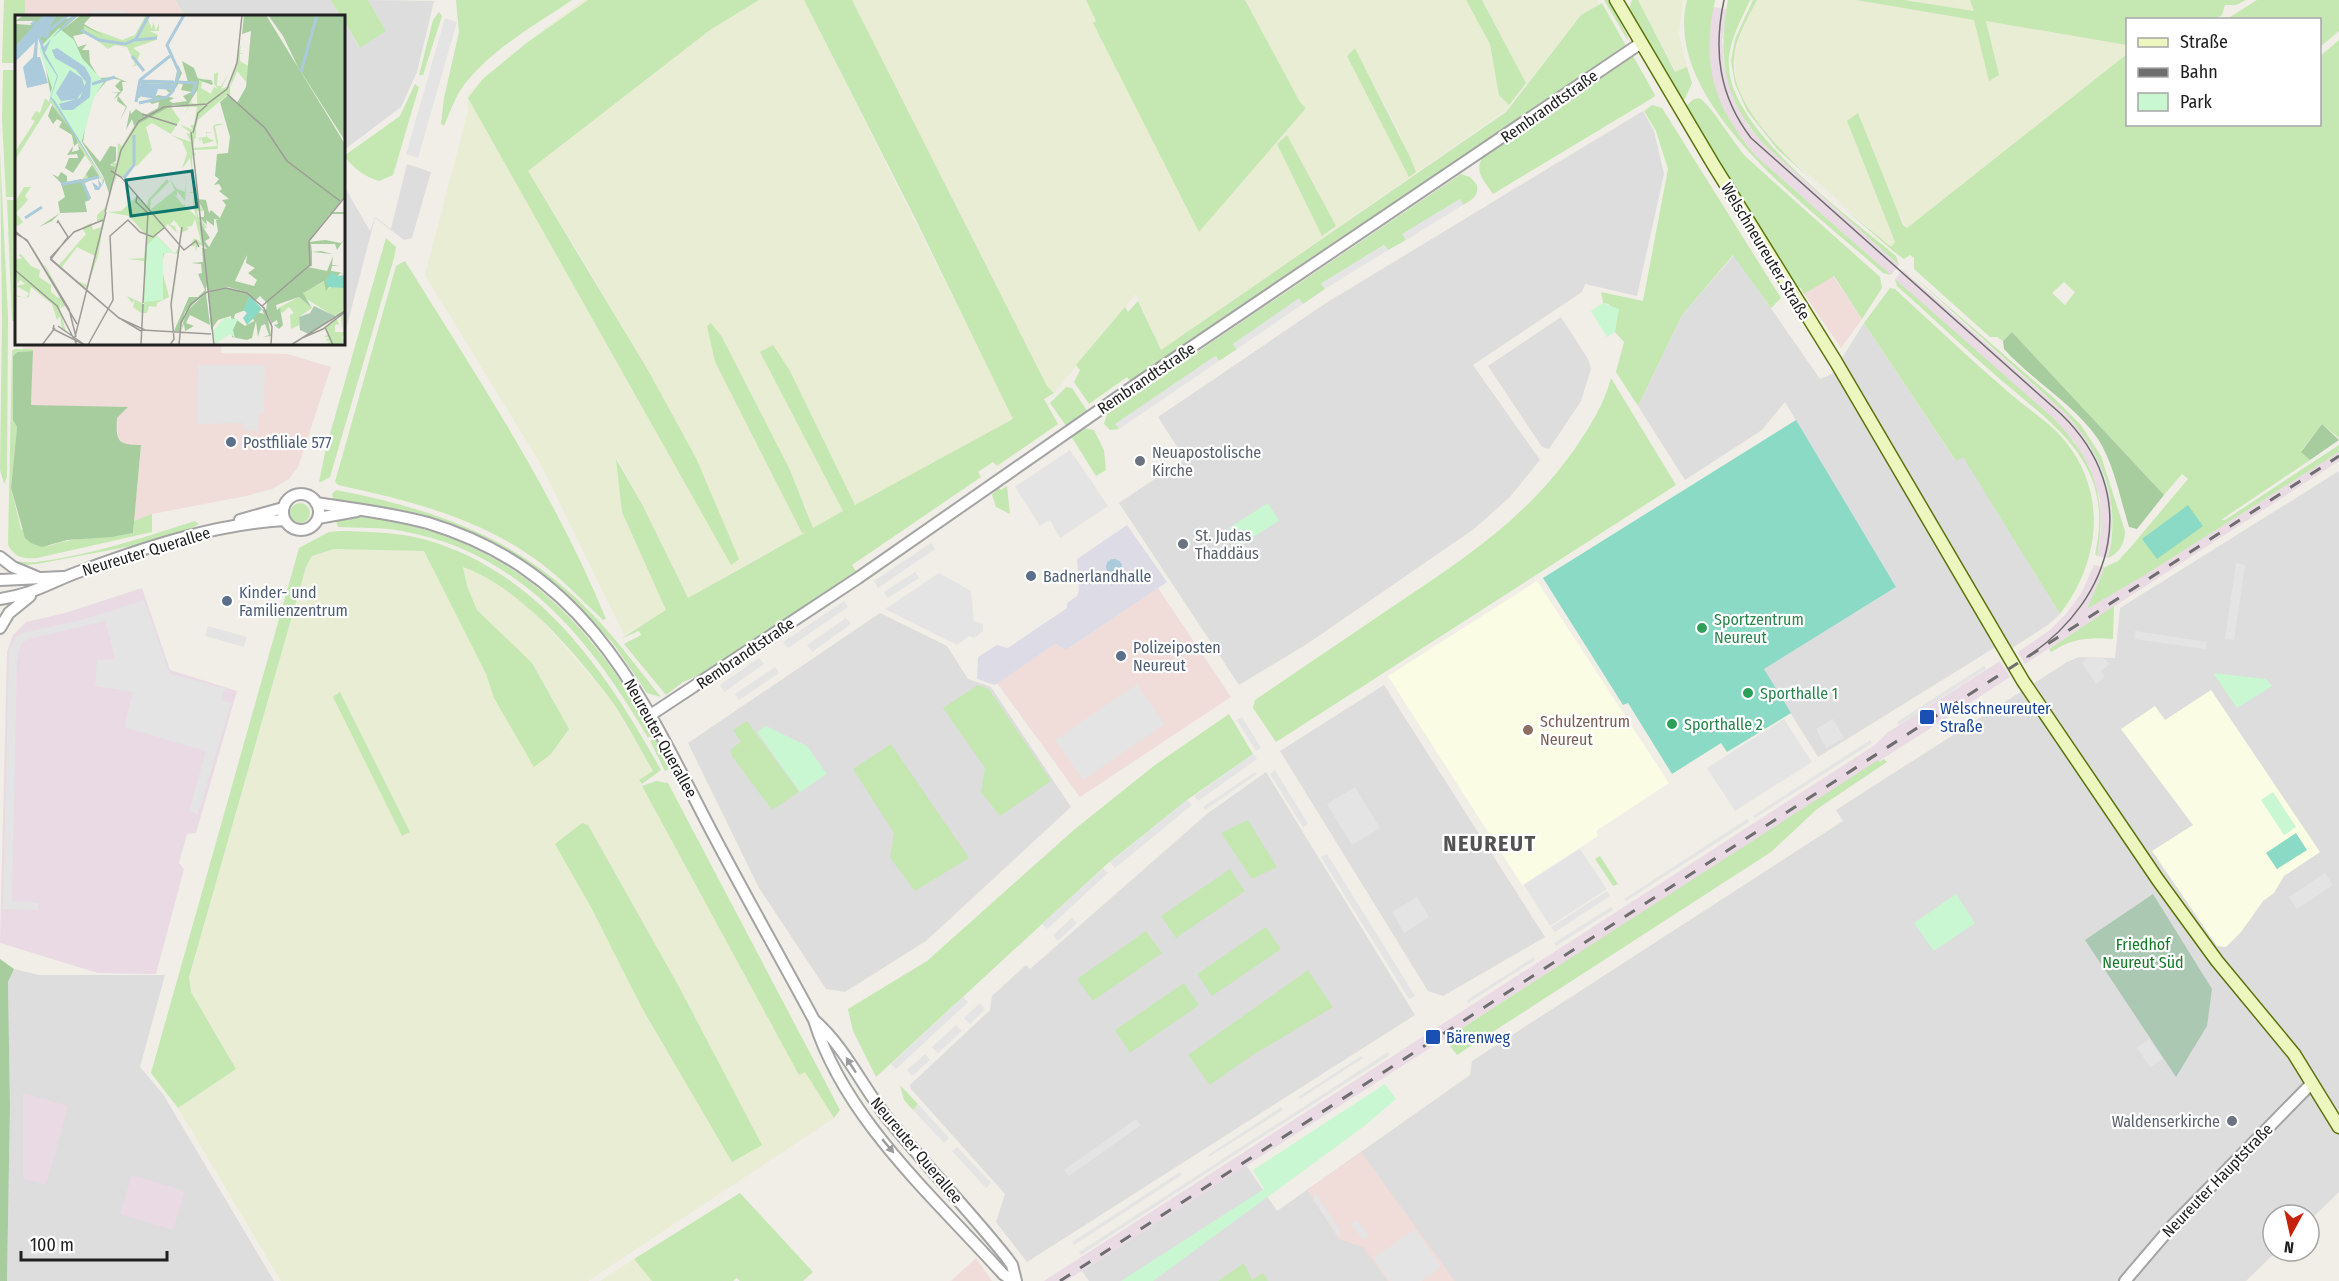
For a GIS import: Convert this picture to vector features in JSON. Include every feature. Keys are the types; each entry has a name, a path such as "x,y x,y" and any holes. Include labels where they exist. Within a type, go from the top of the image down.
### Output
{"main road":[{"name":"Welschneureuter Straße","path":"1616,0 1815,332 1836,362 2023,681 2158,880 2217,961 2294,1054 2339,1127"}],"street":[{"name":"Rembrandtstraße","path":"652,714 858,578 1141,381 1641,43"},
{"name":"Neureuter Querallee","path":"230,526 246,517 283,508 291,497 309,496 316,503 404,517 453,532 499,554 528,572 557,595 595,633 652,714 814,1020 821,1042 834,1068 879,1135 1003,1274 1014,1281"},
{"path":"316,503 318,518"},
{"path":"283,508 285,520"},
{"name":"Neureuter Querallee","path":"0,599 34,593 63,577 230,526 285,520 294,529 304,530 313,526 318,518 363,510"},
{"path":"0,557 13,567 37,577"},
{"name":"Neureuter Querallee","path":"0,580 63,577"},
{"path":"0,628 9,613 34,593"},
{"name":"Neureuter Querallee","path":"814,1020 832,1035 884,1114 1007,1258 1012,1265 1014,1281"},
{"name":"Neureuter Hauptstraße","path":"2125,1281 2211,1186 2312,1083"}],"shaded area":[{"path":"25,0 175,0 184,15 25,15"},
{"path":"175,0 330,0 340,15 184,15"},
{"path":"368,0 434,1 417,72 401,107 345,149 345,23 359,47 386,31"},
{"path":"584,0 588,0 528,42 475,88 710,30 759,0 804,0 1014,419 749,563 624,635 540,463 425,275 468,111 467,96 483,78 527,42","holes":["476,91 586,265 696,458 731,565 468,98","722,337 806,507 812,527 802,533 715,362","761,352 790,371 830,455 843,511","617,458 643,506 687,597 622,512"]},
{"path":"852,0 1086,0 1096,22 1093,24 1200,231 1306,108 1300,102 1245,0 1466,0 1490,44 1496,68 1526,83 1482,0 1597,0 1599,4 1581,15 1505,111 1161,350 1136,294 1054,393 1025,411 1053,392 1047,386","holes":["1355,48 1397,128 1416,172 1347,57"]},
{"path":"1638,0 1683,0 1679,35 1687,67 1676,72"},
{"path":"1757,0 1856,0 1974,20 1999,75 1986,21 2126,45 2126,55 1907,228 1847,121 1895,242 1891,247 1786,155 1753,118 1737,86 1734,56 1742,29"},
{"path":"1904,0 1970,0 1974,11"},
{"path":"1713,7 1727,9 1722,40 1724,66 1733,98 1748,126 1767,147 1899,265 1891,275 1756,156 1734,128 1719,101 1709,67 1708,42"},
{"path":"91,11 124,11 124,15 91,15"},
{"path":"445,18 457,22 418,158 406,154"},
{"path":"1643,111 1654,131 1664,174 1637,296 1585,284 1582,292 1473,365 1540,460 1510,497 1474,529 1307,644 1239,685 1119,503 1185,459 1158,417 1326,303"},
{"path":"407,164 431,172 412,238 404,240 375,218 345,333 345,188 370,231 375,217 391,229"},
{"path":"1460,199 1463,205 1406,240 1402,234"},
{"path":"1384,245 1388,250 1325,289 1321,284"},
{"path":"1734,255 1820,379 1832,374 1864,323 1955,460 1963,456 2060,614 2048,625 2012,648 2007,640 1818,757 1763,669 1896,587 1785,402 1762,430 1685,480 1638,406 1682,315"},
{"path":"1903,270 2063,411 2082,432 2099,461 2111,501 2112,527 2108,558 2097,556 2101,531 2100,499 2090,469 2074,441 1895,279"},
{"path":"1833,276 1862,319 1841,348 1804,294"},
{"path":"1299,298 1303,304 1237,349 1233,344"},
{"path":"1561,317 1588,359 1591,369 1581,401 1549,449 1542,447 1488,366"},
{"path":"23,345 222,345 221,353 287,354 331,367 298,467 289,479 272,489 152,514 134,521 141,446 126,445 118,439 117,418 127,408 31,405 33,349 23,349"},
{"path":"1215,356 1219,361 1119,429 1115,424"},
{"path":"198,365 265,365 264,414 258,414 258,431 244,430 244,423 197,424"},
{"path":"1070,450 1108,506 1060,538 1050,520 1040,526 1015,487"},
{"path":"2339,452 2339,461 2025,664 2018,652 2050,630 2066,614 2082,592 2094,565 2105,567 2087,609 2145,575"},
{"path":"2339,471 2339,1192 2321,1209 2321,1203 2261,1203 2261,1263 2265,1263 2246,1281 1089,1281 1082,1271 1246,1165 1277,1211 1470,1075 1472,1061 1843,821 1836,810 2067,662 2079,657 2115,658 2120,608"},
{"path":"1127,525 1167,582 1066,650 1055,644 995,685 977,679 978,657 997,645 1008,648 1067,608 1067,603 1077,596 1079,590 1077,559","holes":["1115,559 1119,560 1119,573 1114,575 1107,569"]},
{"path":"931,543 935,549 878,588 874,581"},
{"path":"334,549 424,551 486,674 494,698 532,663 477,610 467,586 463,566 497,582 534,612 609,697 653,771 639,780 799,1074 805,1071 834,1118 588,1281 281,1281 178,1108 236,1069 191,992 189,977 306,567 312,556"},
{"path":"2236,563 2245,565 2234,640 2225,639"},
{"path":"915,572 919,578 888,598 884,592"},
{"path":"939,573 971,591 974,621 983,624 983,631 974,638 969,636 957,645 885,609"},
{"name":"Schulzentrum Neureut","path":"1537,581 1669,783 1596,831 1598,836 1522,885 1388,676"},
{"path":"142,588 170,670 237,691 196,833 187,834 179,863 184,869 156,974 98,973 0,943 7,652 13,635 26,622 65,613"},
{"path":"1158,588 1231,697 1080,797 997,683 1055,644 1066,650"},
{"path":"144,600 170,674 225,688 221,700 231,703 198,814 189,811 206,751 124,727 133,692 95,686 97,660 115,659 105,621 29,639 21,643 17,661 12,901 38,903 38,910 3,909 9,651 16,637 23,633 85,619"},
{"path":"844,601 848,607 788,648 783,642"},
{"path":"880,613 947,646 968,679 991,687 1071,807 926,941 845,992 826,989 759,888 688,743"},
{"path":"846,618 851,624 812,652 807,645"},
{"path":"208,626 247,637 244,647 205,636"},
{"path":"2135,631 2207,642 2206,649 2134,639"},
{"path":"2088,657 2103,658 2110,664 2101,671 2105,677 2096,684 2082,663"},
{"path":"759,658 764,664 724,692 720,685"},
{"path":"2000,661 2010,677 1990,690 1066,1281 1044,1281 1875,745 1887,733"},
{"path":"1984,666 1986,669 1899,725 1897,722"},
{"path":"775,667 779,673 739,700 735,694"},
{"path":"1137,684 1165,724 1083,780 1055,740"},
{"path":"1384,685 1545,937 1443,996 1428,991 1280,751"},
{"path":"2211,690 2320,852 2284,876 2274,893 2263,901 2241,932 2226,947 2217,946 2152,851 2193,825 2121,729 2155,706 2165,720"},
{"path":"1242,717 1261,748 1256,751 1237,720"},
{"path":"1784,719 1812,762 1735,811 1707,768"},
{"path":"1833,719 1844,738 1826,748 1816,729"},
{"path":"1870,740 1872,743 1755,818 1753,816"},
{"path":"1253,754 1257,759 1198,801 1194,796"},
{"path":"1275,770 1308,824 1303,827 1270,774"},
{"path":"1255,772 1257,774 1205,810 1203,807"},
{"path":"1266,772 1415,1015 1027,1262 996,1222 1005,1194 911,1089 910,1085 990,1010 992,996 1026,965 1030,969 1208,813"},
{"path":"1355,787 1380,828 1352,845 1327,804"},
{"path":"1187,800 1192,805 1115,868 1110,862"},
{"path":"1747,819 1749,822 1626,901 1624,899"},
{"path":"1580,849 1607,889 1550,926 1524,885"},
{"path":"1327,854 1415,996 1409,999 1321,857"},
{"path":"1103,868 1108,873 1047,929 1042,924"},
{"path":"2325,873 2333,885 2297,909 2289,897"},
{"path":"1607,891 1610,896 1555,932 1551,927"},
{"path":"1417,897 1429,917 1404,933 1392,912"},
{"path":"1611,907 1613,910 1556,946 1554,943"},
{"path":"1072,918 1077,923 1058,941 1053,935"},
{"path":"1534,957 1535,960 1468,1003 1467,1000"},
{"path":"14,969 39,975 165,975 140,1067 163,1094 274,1281 7,1281 10,1106 8,982"},
{"path":"963,997 968,1002 896,1069 891,1064"},
{"path":"980,1003 985,1009 970,1024 964,1018"},
{"path":"956,1025 962,1031 938,1053 932,1047"},
{"path":"2149,1039 2163,1059 2150,1067 2137,1048"},
{"path":"1388,1052 1390,1055 1081,1255 1079,1252"},
{"path":"925,1054 930,1060 912,1076 907,1070"},
{"path":"1361,1056 1363,1058 1300,1099 1298,1097"},
{"path":"23,1093 68,1106 46,1185 23,1178"},
{"path":"918,1104 949,1138 944,1143 913,1110"},
{"path":"1281,1107 1283,1110 1209,1157 1208,1155"},
{"path":"1136,1119 1141,1125 1069,1176 1064,1170"},
{"path":"957,1147 991,1183 986,1188 952,1151"},
{"path":"1361,1152 1455,1281 1388,1281 1363,1247 1339,1239 1307,1190"},
{"path":"1180,1172 1182,1175 1074,1245 1072,1242"},
{"path":"132,1175 185,1191 173,1230 120,1214"},
{"path":"1315,1192 1341,1231 1339,1237 1313,1199"},
{"path":"1357,1220 1369,1236 1363,1240 1351,1224"},
{"path":"1415,1229 1441,1267 1422,1281 1390,1281 1373,1258"},
{"path":"976,1258 992,1281 951,1281"},
{"path":"634,1259 652,1281 600,1281"}],"green space":[{"path":"4,0 25,0 25,15 15,15 15,63 2,63"},
{"path":"330,0 368,0 386,31 360,48 345,23 345,15 340,15"},
{"path":"456,0 572,0 517,37 479,68 460,90 444,126 441,124 444,98 459,32"},
{"path":"588,0 759,0 710,30 528,171 649,372 696,458 739,559 731,565 468,98 483,79 528,42"},
{"path":"804,0 852,0 1047,386 1054,393 1044,399 1058,424 997,466 993,462 978,472 981,477 852,565 856,571 708,671 683,682 666,695 624,644 641,635 639,631 622,638 666,610 622,512 616,459 643,506 688,598 806,532 802,533 715,362 707,326 711,323 722,337 790,470 813,528 843,511 760,352 773,345 790,371 855,505 1013,419 915,218"},
{"path":"1086,0 1245,0 1300,102 1306,108 1199,232 1093,23 1096,21"},
{"path":"1466,0 1482,0 1526,83 1509,105 1499,95 1490,44"},
{"path":"1604,0 1608,0 1628,41"},
{"path":"1632,0 1638,0 1675,72 1687,67 1692,83 1685,99 1682,100 1629,9"},
{"path":"1687,0 1715,0 1709,45 1710,64 1720,101 1741,137 1756,156 1891,275 1883,273 1784,187 1750,153 1720,116 1697,78 1685,39"},
{"path":"1728,0 1750,0 1735,33 1730,50 1729,69 1736,94 1750,119 1796,171 1896,256 1899,265 1767,147 1741,113 1727,79 1724,61 1723,42"},
{"path":"1753,0 1757,0 1735,50 1734,69 1740,92 1754,117 1774,141 1818,185 1778,150 1747,111 1735,84 1731,61 1735,39"},
{"path":"1856,0 1904,0 1974,11 1970,0 2246,0 2236,5 2225,5 2222,15 2217,18 2126,18 2126,45 1986,21 1999,75 1989,81 1974,20"},
{"path":"2257,0 2339,0 2339,31 2321,46 2321,18 2229,18"},
{"path":"1602,3 1626,46 1157,367 1151,356 1156,367 1131,383 1127,377 1089,404 1074,382 1080,370 1076,365 1125,307 1128,312 1138,301 1161,350 1506,112 1581,15"},
{"path":"439,12 442,16 423,75 419,75 433,20"},
{"path":"2339,40 2339,438 2322,424 2301,451 2310,460 2221,520 2225,520 2339,445 2339,452 2145,575 2087,609 2105,567 2118,561 2188,479 2182,474 2164,495 2012,332 2003,341 1997,337 1990,337 1914,269 1914,258 1910,255 1904,259 1832,197 1891,247 1895,242 1847,121 1858,113 1903,225 1907,228 2126,55 2126,126 2321,126 2321,55","holes":["2064,282 2075,292 2065,305 2052,293"]},
{"path":"1355,48 1410,157 1416,172 1409,177 1347,56"},
{"path":"1633,56 1655,95 1654,97 1493,194 1480,172 1480,162 1483,157"},
{"path":"3,70 15,70 15,197 6,197 2,119"},
{"path":"415,84 419,87 393,175 379,181 368,177 345,155 400,116"},
{"path":"1699,98 1709,107 1746,157 1880,277 1882,288 1862,319 1834,276 1804,294 1800,287 1798,288 1712,154 1686,106"},
{"path":"1652,105 1662,108 1781,298 1771,308 1733,255 1682,315 1638,406 1616,372 1624,342 1615,332 1615,320 1609,304 1603,303 1601,292 1643,301 1668,169 1656,131 1644,111"},
{"path":"1287,135 1336,226 1322,236 1277,144"},
{"path":"0,152 8,317 7,477 4,484 0,470 2,318"},
{"path":"1461,174 1470,177 1477,185 1476,195 1469,201 1463,205 1460,199 1403,234 1406,240 1388,250 1384,245 1322,283 1325,289 1303,304 1299,299 1233,344 1237,349 1219,361 1216,356 1116,424 1119,429 1110,430 1104,424 1107,413"},
{"path":"7,200 15,200 15,321 12,321"},
{"path":"386,238 396,247 394,258 330,477 319,482 326,448"},
{"path":"405,261 487,392 539,481 563,526 606,619 603,620 542,564 495,534 444,513 338,485 335,482 396,266"},
{"path":"1904,268 2054,398 2081,425 2101,456 2125,531 2123,544 2115,554 2108,558 2112,538 2112,517 2105,479 2098,461 2077,427 2063,411"},
{"path":"1895,279 2052,417 2078,448 2094,480 2098,497 2100,535 2097,556 2095,554 2099,523 2097,497 2090,474 2078,453 2044,416 1897,286"},
{"path":"1890,288 1895,289 1993,379 2052,427 2079,462 2088,483 2093,505 2094,528 2084,572 2060,614 1963,457 1956,461 1864,323"},
{"path":"1603,303 1619,309 1615,332 1607,337 1591,311"},
{"path":"2012,332 2164,495 2137,529 2129,527 2112,470 2098,439 2077,414 2027,372 2004,349 2003,341"},
{"path":"14,349 33,349 33,351 17,352 13,356 13,420 17,427 11,488 21,529 49,546 69,541 133,533 134,521 152,514 152,532 37,558 20,557 14,553 8,545 12,351"},
{"path":"33,351 31,405 128,407 117,418 117,432 123,443 141,445 133,533 67,540 42,547 25,538 11,488 17,427 13,420 13,356 17,352"},
{"path":"1611,378 1676,485 1276,742 1253,708 1255,700 1446,570 1516,516 1557,472 1576,447 1597,414"},
{"path":"1066,387 1072,388 1088,412 1067,427 1050,403"},
{"name":"Sportzentrum Neureut","path":"1796,420 1896,587 1764,669 1791,713 1727,752 1721,743 1672,774 1628,703 1623,705 1543,578"},
{"path":"2322,424 2339,440 2310,460 2301,452"},
{"path":"1084,428 1094,430 1104,450 1106,470 1096,476 1071,436"},
{"path":"1007,486 1010,514 996,507 992,495 998,487 1001,490"},
{"path":"336,490 410,507 445,519 478,532 540,568 597,619 661,697 647,693 613,643 565,595 425,518 380,506 334,503 332,494"},
{"path":"300,503 307,506 310,513 307,520 300,523 293,520 290,513 293,506"},
{"path":"1268,503 1279,521 1240,545 1229,528"},
{"path":"2188,505 2203,526 2157,559 2142,539"},
{"path":"367,517 418,527 462,543 502,563 538,588 570,618 600,652 654,734 648,738 602,667 576,635 548,606 517,580 482,558 444,542 402,531 338,527 335,518"},
{"path":"195,521 199,524 181,534 147,543 37,564 24,565 13,562 36,562 77,555 136,540"},
{"path":"329,532 373,532 423,539 464,554 501,575 535,600 565,629 592,662 640,733 661,770 642,784 639,780 653,771 608,696 543,621 524,604 484,576 463,567 467,586 477,610 532,663 569,729 551,754 534,767 494,698 486,674 424,551 334,549 312,556 306,567 189,977 191,992 236,1069 178,1108 151,1073 299,548"},
{"path":"2114,606 2113,639 2081,640 2066,644 2051,652 2049,649"},
{"path":"2213,673 2266,679 2272,686 2237,708"},
{"path":"978,685 989,689 1051,781 1000,816 981,792 985,768 943,708"},
{"path":"340,692 410,832 402,836 333,697"},
{"path":"1229,714 1253,754 1187,800 1107,864 876,1077 853,1031 848,1009 927,961 1075,829 1155,765"},
{"path":"747,721 799,792 772,810 731,755 731,749 741,742 733,730"},
{"path":"766,726 807,746 827,774 800,792 757,732"},
{"path":"655,738 671,768 665,771 650,741"},
{"path":"891,744 969,858 915,891 890,858 894,833 853,769"},
{"path":"1884,759 1887,762 1817,809 1771,852 1457,1055 1446,1041 1445,1039 1878,760 1880,762"},
{"path":"656,781 668,783 840,1110 834,1118 805,1072 799,1075 642,786"},
{"path":"2273,792 2296,827 2284,835 2261,800"},
{"path":"1248,820 1277,867 1252,879 1221,833"},
{"path":"582,823 588,825 678,985 762,1145 732,1162 642,1008 592,909 555,844"},
{"path":"2296,833 2307,850 2277,869 2266,853"},
{"path":"1600,856 1618,884 1613,886 1595,859"},
{"path":"1230,869 1245,891 1176,938 1161,916"},
{"path":"1956,894 1975,923 1934,951 1914,923"},
{"name":"Friedhof Neureut Süd","path":"2153,894 2212,989 2207,1026 2176,1077 2085,940"},
{"path":"1266,927 1281,949 1212,996 1197,974"},
{"path":"1146,931 1162,953 1093,1001 1077,979"},
{"path":"0,959 14,969 8,982 10,1106 7,1281 0,1281"},
{"path":"1308,970 1333,1007 1251,1056 1210,1085 1188,1055"},
{"path":"1184,983 1199,1005 1130,1053 1115,1030"},
{"path":"1385,1084 1396,1099 1363,1127 1153,1281 1121,1281 1264,1189 1253,1170"},
{"path":"900,1085 918,1104 913,1110 904,1100"},
{"path":"740,1193 813,1272 803,1281 740,1281 737,1278 733,1281 652,1281 634,1259"},
{"path":"1244,1263 1252,1280 1263,1273 1268,1281 1218,1281"}],"water":[{"path":"1114,559 1120,561 1122,567 1120,573 1114,575 1108,573 1106,567 1108,561"}],"tram line":[{"path":"1724,0 1719,37 1721,72 1732,106 1751,138 2061,414 2087,445 2103,477 2109,510 2108,543 2098,575 2081,606 2057,633 2027,657"}],"railway":[{"path":"1060,1281 2339,456"}],"place":[{"name":"Postfiliale 577","path":"231,442"},
{"name":"Neuapostolische Kirche","path":"1140,461"},
{"name":"St. Judas Thaddäus","path":"1183,544"},
{"name":"Badnerlandhalle","path":"1031,576"},
{"name":"Kinder- und Familienzentrum","path":"227,601"},
{"name":"Sportzentrum Neureut","path":"1702,628"},
{"name":"Polizeiposten Neureut","path":"1121,656"},
{"name":"Sporthalle 1","path":"1748,693"},
{"name":"Welschneureuter Straße","path":"1927,717"},
{"name":"Sporthalle 2","path":"1672,724"},
{"name":"Schulzentrum Neureut","path":"1528,730"},
{"name":"Bärenweg","path":"1433,1037"},
{"name":"Waldenserkirche","path":"2232,1121"}],"district":[{"name":"NEUREUT","path":"1490,843"}]}
